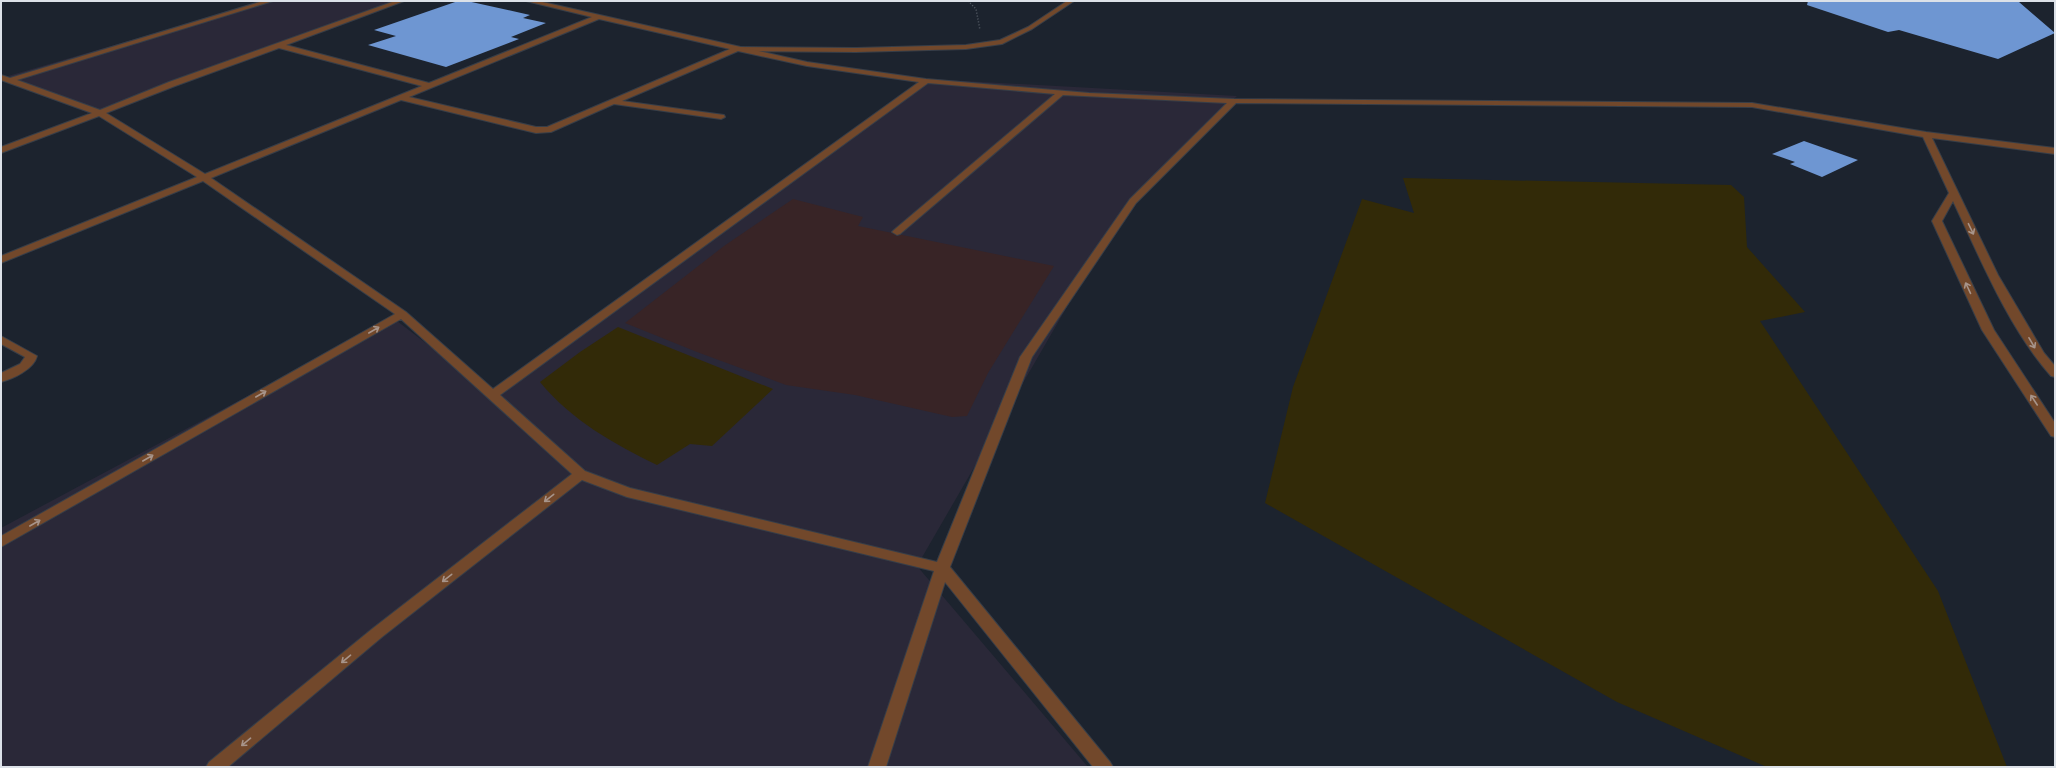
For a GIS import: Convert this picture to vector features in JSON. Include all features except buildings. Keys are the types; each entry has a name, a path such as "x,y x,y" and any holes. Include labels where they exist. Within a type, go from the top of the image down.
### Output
{"street":[{"path":"5,79 270,1"},
{"path":"1,150 277,44 401,1"},
{"path":"529,1 807,64 926,81 1061,93 1234,101 1752,105 1781,108 1926,134 2055,151"},
{"path":"399,97 536,130 557,127 736,49 856,50 966,48 1002,42 1030,28 1071,1"},
{"path":"1,260 598,17"},
{"path":"277,44 428,85"},
{"path":"5,79 100,113 127,128 205,178 402,314 580,474 627,492 942,568 1104,767"},
{"path":"492,395 926,81"},
{"path":"897,232 1061,93"},
{"path":"877,767 942,568 1026,357 1133,201 1234,101"},
{"path":"613,102 721,117"},
{"path":"1926,134 1953,194 1993,275 2039,355 2055,373"},
{"path":"1953,194 1937,221 1988,330 2055,433"},
{"path":"1,542 402,314"},
{"path":"1,339 30,356 30,361 24,366 1,378"},
{"path":"216,767 377,633 580,474"}],"path":[{"path":"966,48 980,30 976,9 968,1"}],"shaded area":[{"path":"265,1 399,1 275,46 97,117 8,76"},
{"path":"929,79 1237,96 1130,198 917,566 1088,767 1,767 1,528 393,318 490,392"},
{"path":"793,199 863,217 858,226 1054,266 988,373 967,416 952,417 855,395 786,385 625,323 724,246"}],"sand":[{"path":"1403,178 1731,185 1744,197 1747,247 1805,312 1760,321 1938,591 2007,767 1767,767 1617,702 1265,503 1293,387 1362,199 1414,213"},
{"path":"618,327 773,389 712,446 690,444 657,465 625,449 594,430 565,408 540,382 580,352"}]}
